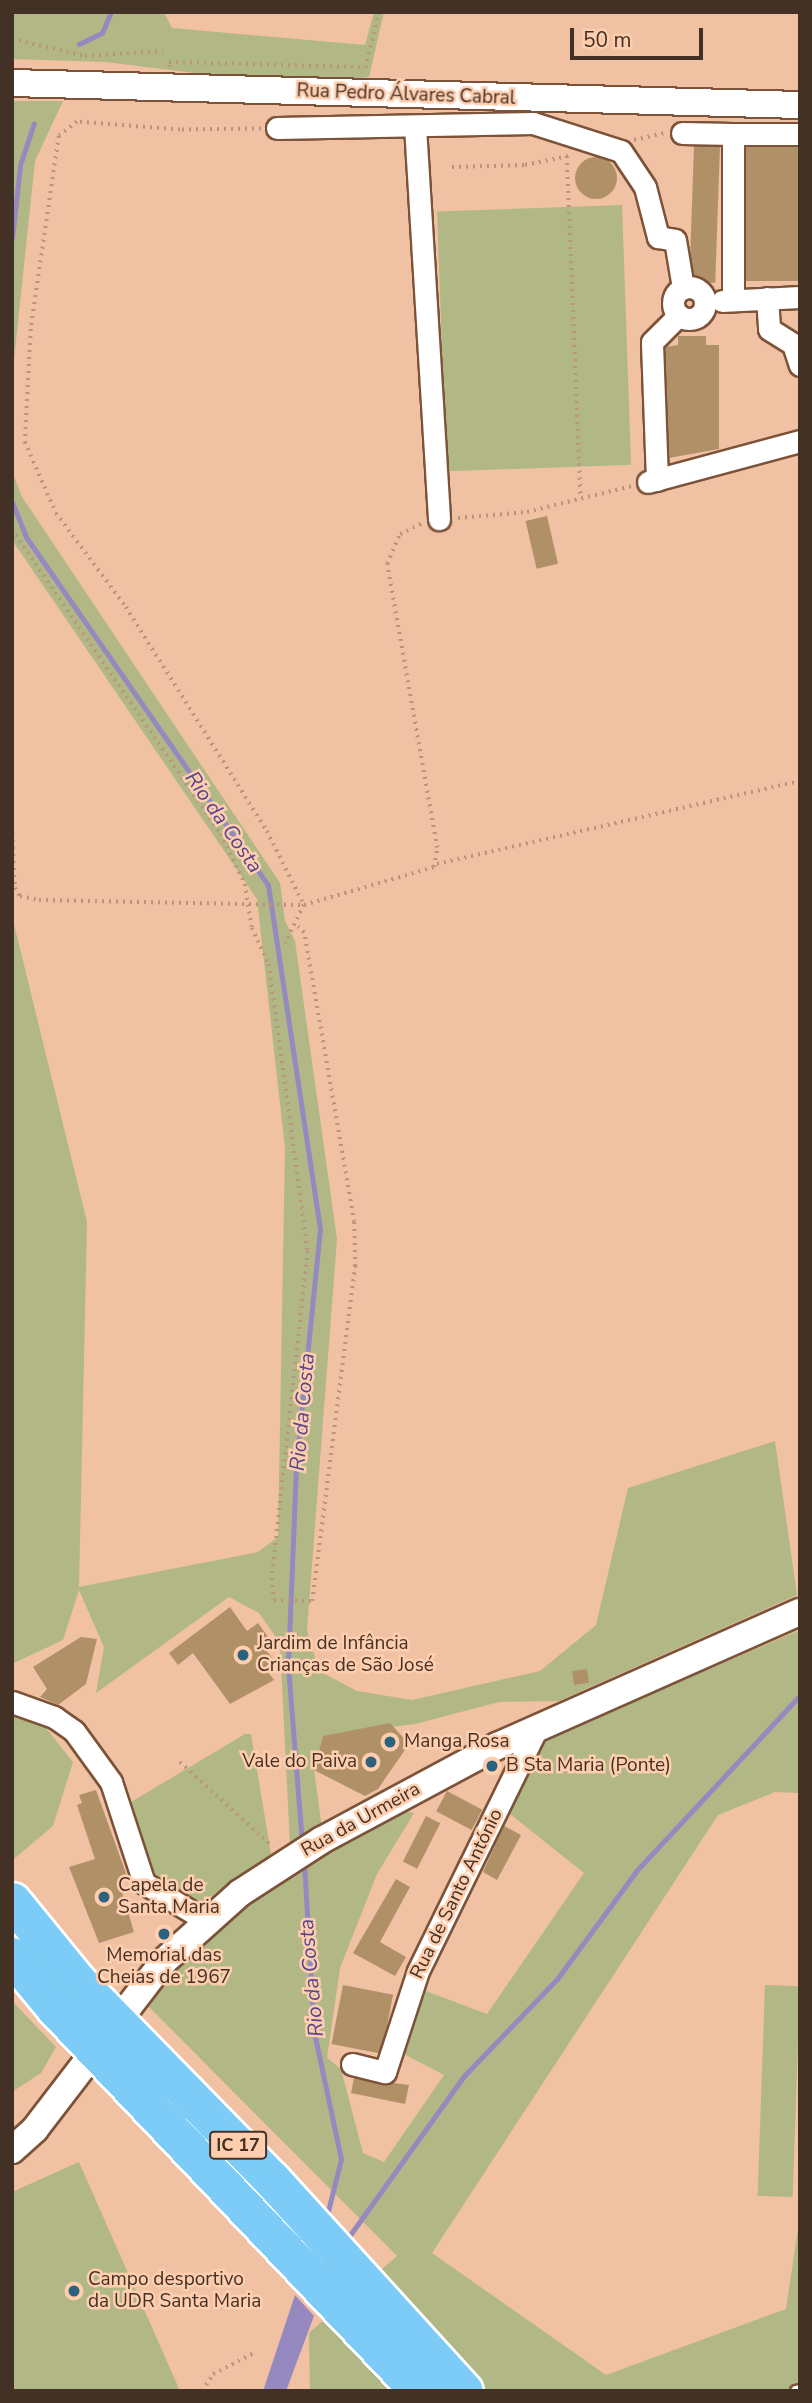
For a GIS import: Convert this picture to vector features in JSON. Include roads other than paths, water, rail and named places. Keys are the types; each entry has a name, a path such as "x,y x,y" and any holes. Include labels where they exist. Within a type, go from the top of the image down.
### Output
{"highway":[{"name":"IC 17","path":"12,1901 78,1982 272,2180 464,2391"},
{"name":"IC 17","path":"12,1956 55,2008 419,2391"}],"street":[{"name":"Rua Pedro Álvares Cabral","path":"12,83 800,104"},
{"path":"277,128 533,123 605,145 635,164 658,237 675,240 682,288 673,304 678,315"},
{"path":"415,126 439,519"},
{"path":"682,133 800,134"},
{"path":"733,134 733,300"},
{"path":"682,288 700,291 705,302"},
{"path":"705,302 800,297"},
{"path":"767,298 769,329 793,344 800,365"},
{"path":"678,315 696,318 705,302"},
{"path":"678,315 653,342 652,481 800,441"},
{"name":"Rua da Urmeira","path":"12,2150 35,2129 163,1962 205,1920 292,1858 537,1728 800,1612"},
{"path":"12,1702 54,1717 74,1731 111,1782 144,1883 205,1920"},
{"name":"Rua de Santo António","path":"352,2064 385,2073 418,1971 537,1728"}],"waterway":[{"name":"Rio da Costa","path":"79,44 102,33 111,12"},
{"name":"Rio da Costa","path":"12,239 20,165 34,123"},
{"name":"Rio da Costa","path":"12,502 26,537 268,885 320,1229 296,1466 288,1666 302,1843"},
{"path":"345,2242 463,2077 557,1979 637,1870 800,1695"},
{"name":"Rio da Costa","path":"304,1863 314,2032 341,2159 326,2219"}],"place":[{"name":"Jardim de Infância Crianças de São José","path":"243,1655"},
{"name":"Manga Rosa","path":"390,1742"},
{"name":"Vale do Paiva","path":"371,1762"},
{"name":"B Sta Maria (Ponte)","path":"492,1766"},
{"name":"Capela de Santa Maria","path":"104,1897"},
{"name":"Memorial das Cheias de 1967","path":"164,1934"},
{"name":"Campo desportivo da UDR Santa Maria","path":"74,2291"}]}
